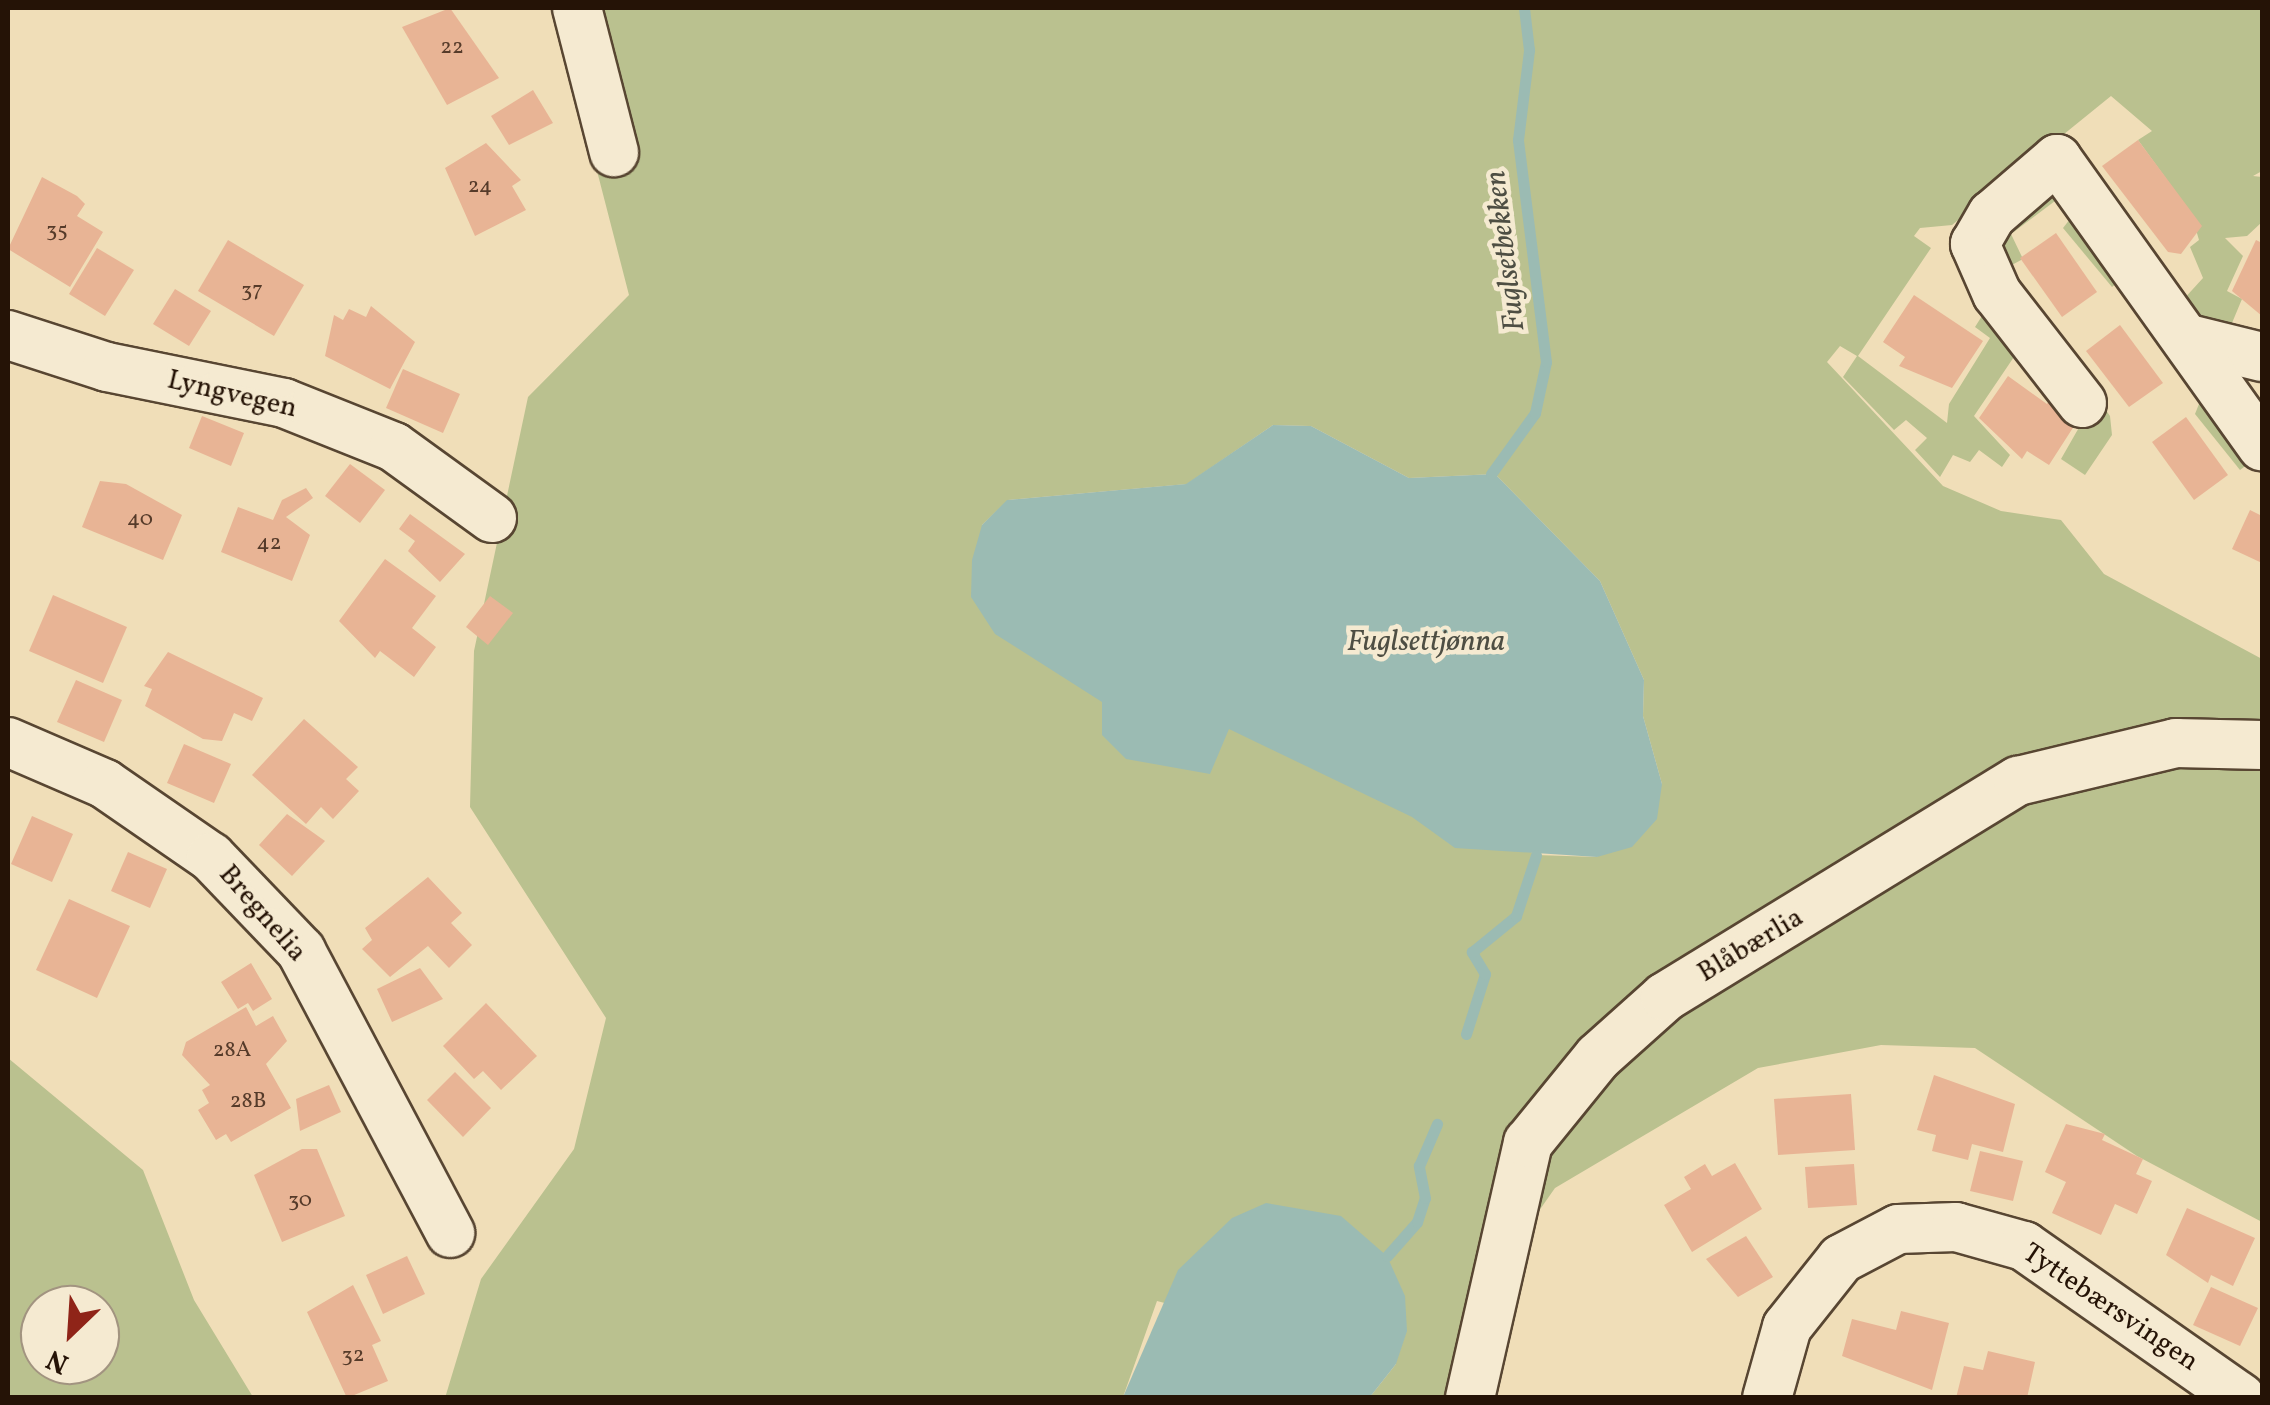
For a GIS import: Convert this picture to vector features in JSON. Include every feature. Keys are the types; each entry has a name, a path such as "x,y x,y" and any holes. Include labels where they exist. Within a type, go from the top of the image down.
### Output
{"street":[{"path":"576,8 614,152"},
{"path":"2082,403 1998,294 1975,244 1992,215 2058,158 2262,446"},
{"name":"Lyngvegen","path":"8,334 106,367 284,403 394,446 492,518"},
{"path":"2189,339 2262,356"},
{"name":"Bregnelia","path":"8,742 105,784 211,857 301,951 450,1233"},
{"name":"Blåbærlia","path":"1470,1398 1528,1144 1598,1057 1664,997 2018,782 2176,743 2262,745"},
{"name":"Tyttebærsvingen","path":"1777,1395 1788,1327 1842,1260 1898,1229 1956,1227 2024,1246 2241,1398"}],"green space":[{"path":"555,8 2262,8 2262,171 2253,176 2262,177 2262,222 2247,236 2225,238 2243,256 2227,291 2242,299 2227,335 2205,329 2182,301 2203,278 2190,247 2199,240 2191,213 2138,140 2152,131 2111,96 1952,225 1920,228 1914,236 1931,248 1858,356 1947,423 1949,404 1990,338 1975,327 1992,300 2020,348 1974,416 2010,455 2002,467 1979,450 1970,462 1953,455 1940,477 1915,450 1927,438 1906,420 1894,430 1843,377 1857,356 1840,346 1827,362 1943,486 2001,511 2061,520 2104,574 2262,659 2262,1222 2137,1156 1975,1048 1881,1045 1758,1068 1555,1188 1504,1261 1470,1397 1370,1397 1396,1364 1157,1301 1123,1397 445,1398 481,1279 574,1149 606,1018 470,807 474,651 528,397 629,295","holes":["1273,425 1311,426 1409,478 1495,474 1600,581 1644,680 1643,716 1662,784 1597,857 1536,855 982,525 1008,500 1187,484"]},
{"path":"2038,190 2063,195 2011,234 2023,259 2008,267 1996,252 2110,416 2112,435 2085,475 2061,459 2081,424 1988,242"},
{"path":"2074,214 2123,278 2112,287 2063,228"},
{"path":"2201,399 2248,464 2240,470 2195,414"},
{"path":"8,1058 143,1170 194,1300 253,1397 8,1397"}],"water":[{"name":"Fuglsettjønna","path":"1273,425 1311,426 1409,478 1495,474 1600,581 1644,680 1643,716 1662,784 1657,819 1632,847 1597,857 1455,848 1412,817 1229,729 1210,774 1126,759 1102,735 1102,702 995,634 971,597 972,560 982,525 1007,500 1186,484"},
{"path":"1266,1203 1341,1216 1387,1256 1405,1296 1407,1331 1396,1364 1370,1397 1123,1397 1178,1270 1232,1218"}],"building":[{"path":"450,8 499,78 447,105 402,27"},
{"path":"533,90 553,123 509,145 491,116"},
{"path":"2138,140 2202,226 2181,254 2168,252 2102,166"},
{"path":"486,143 521,180 512,186 526,210 475,236 445,168"},
{"path":"42,177 77,196 85,204 77,216 103,232 70,287 8,249"},
{"path":"2056,233 2097,292 2062,317 2020,258"},
{"path":"228,240 304,285 274,336 198,291"},
{"path":"2256,240 2262,243 2262,316 2232,291"},
{"path":"97,248 134,270 105,316 69,294"},
{"path":"175,289 211,311 189,346 153,324"},
{"path":"1914,295 1983,341 1952,388 1899,366 1905,357 1883,342"},
{"path":"371,306 415,342 390,389 325,356 334,315 343,320 349,309 366,317"},
{"path":"2120,325 2163,383 2129,407 2086,351"},
{"path":"403,369 460,394 443,433 386,408"},
{"path":"2008,376 2047,404 2051,397 2076,423 2049,465 2027,451 2022,459 1979,418"},
{"path":"202,416 244,433 231,466 189,448"},
{"path":"2186,417 2228,475 2194,500 2152,442"},
{"path":"350,464 385,490 360,523 325,496"},
{"path":"100,481 126,484 182,515 163,560 82,527"},
{"path":"306,488 313,498 286,517 310,535 292,581 221,552 238,507 273,520 282,500"},
{"path":"2250,510 2262,516 2262,563 2232,549"},
{"path":"410,514 465,554 440,582 408,551 415,541 399,529"},
{"path":"385,559 436,596 412,628 436,647 414,677 380,651 375,658 339,621"},
{"path":"53,595 127,627 103,683 29,651"},
{"path":"490,596 513,613 488,645 466,627"},
{"path":"168,652 263,698 252,721 234,713 222,741 203,739 145,706 152,689 144,686"},
{"path":"76,680 122,700 104,742 57,722"},
{"path":"304,719 358,767 346,779 359,791 333,819 321,807 306,824 252,775"},
{"path":"184,744 231,764 214,803 167,783"},
{"path":"287,814 325,841 292,876 259,845"},
{"path":"32,816 73,834 52,882 11,864"},
{"path":"128,852 167,869 150,908 111,891"},
{"path":"428,877 462,913 451,923 472,945 449,968 428,946 390,977 362,949 372,940 365,928"},
{"path":"69,899 130,926 97,998 36,970"},
{"path":"251,963 272,999 253,1011 248,1003 238,1009 221,982"},
{"path":"420,968 443,999 392,1022 377,989"},
{"path":"486,1003 537,1056 501,1090 483,1071 474,1079 443,1046"},
{"path":"246,1007 256,1026 273,1016 287,1041 266,1064 291,1108 231,1142 226,1134 216,1140 198,1110 209,1103 202,1090 210,1085 182,1055 186,1042"},
{"path":"455,1072 491,1108 463,1137 427,1100"},
{"path":"1934,1075 2015,1104 2003,1152 1972,1144 1968,1160 1932,1151 1936,1135 1917,1130"},
{"path":"329,1085 341,1112 300,1131 296,1099"},
{"path":"1851,1094 1855,1150 1778,1155 1774,1099"},
{"path":"2066,1124 2105,1134 2102,1140 2143,1159 2136,1174 2152,1181 2137,1214 2115,1204 2101,1235 2052,1213 2066,1182 2045,1172"},
{"path":"302,1149 317,1149 345,1216 282,1242 254,1175"},
{"path":"1980,1151 2023,1161 2013,1201 1970,1191"},
{"path":"1735,1163 1762,1209 1692,1252 1664,1205 1691,1189 1684,1177 1705,1164 1712,1176"},
{"path":"1854,1164 1857,1205 1808,1208 1805,1167"},
{"path":"2187,1208 2255,1238 2233,1286 2211,1275 2208,1283 2166,1255"},
{"path":"1746,1236 1773,1277 1738,1297 1706,1259"},
{"path":"407,1256 425,1294 383,1314 366,1275"},
{"path":"353,1285 381,1341 372,1345 388,1381 347,1398 307,1312"},
{"path":"2211,1287 2258,1308 2240,1346 2193,1325"},
{"path":"1901,1311 1949,1323 1932,1390 1842,1356 1852,1319 1896,1330"},
{"path":"1988,1351 2035,1362 2027,1398 1956,1398 1964,1366 1983,1370"}],"waterway":[{"name":"Fuglsetbekken","path":"1491,474 1535,413 1546,362 1518,140 1529,50 1524,8"},
{"path":"1466,1034 1485,974 1472,952 1516,916 1536,855"},
{"path":"1387,1256 1417,1222 1425,1198 1419,1166 1437,1124"}]}
